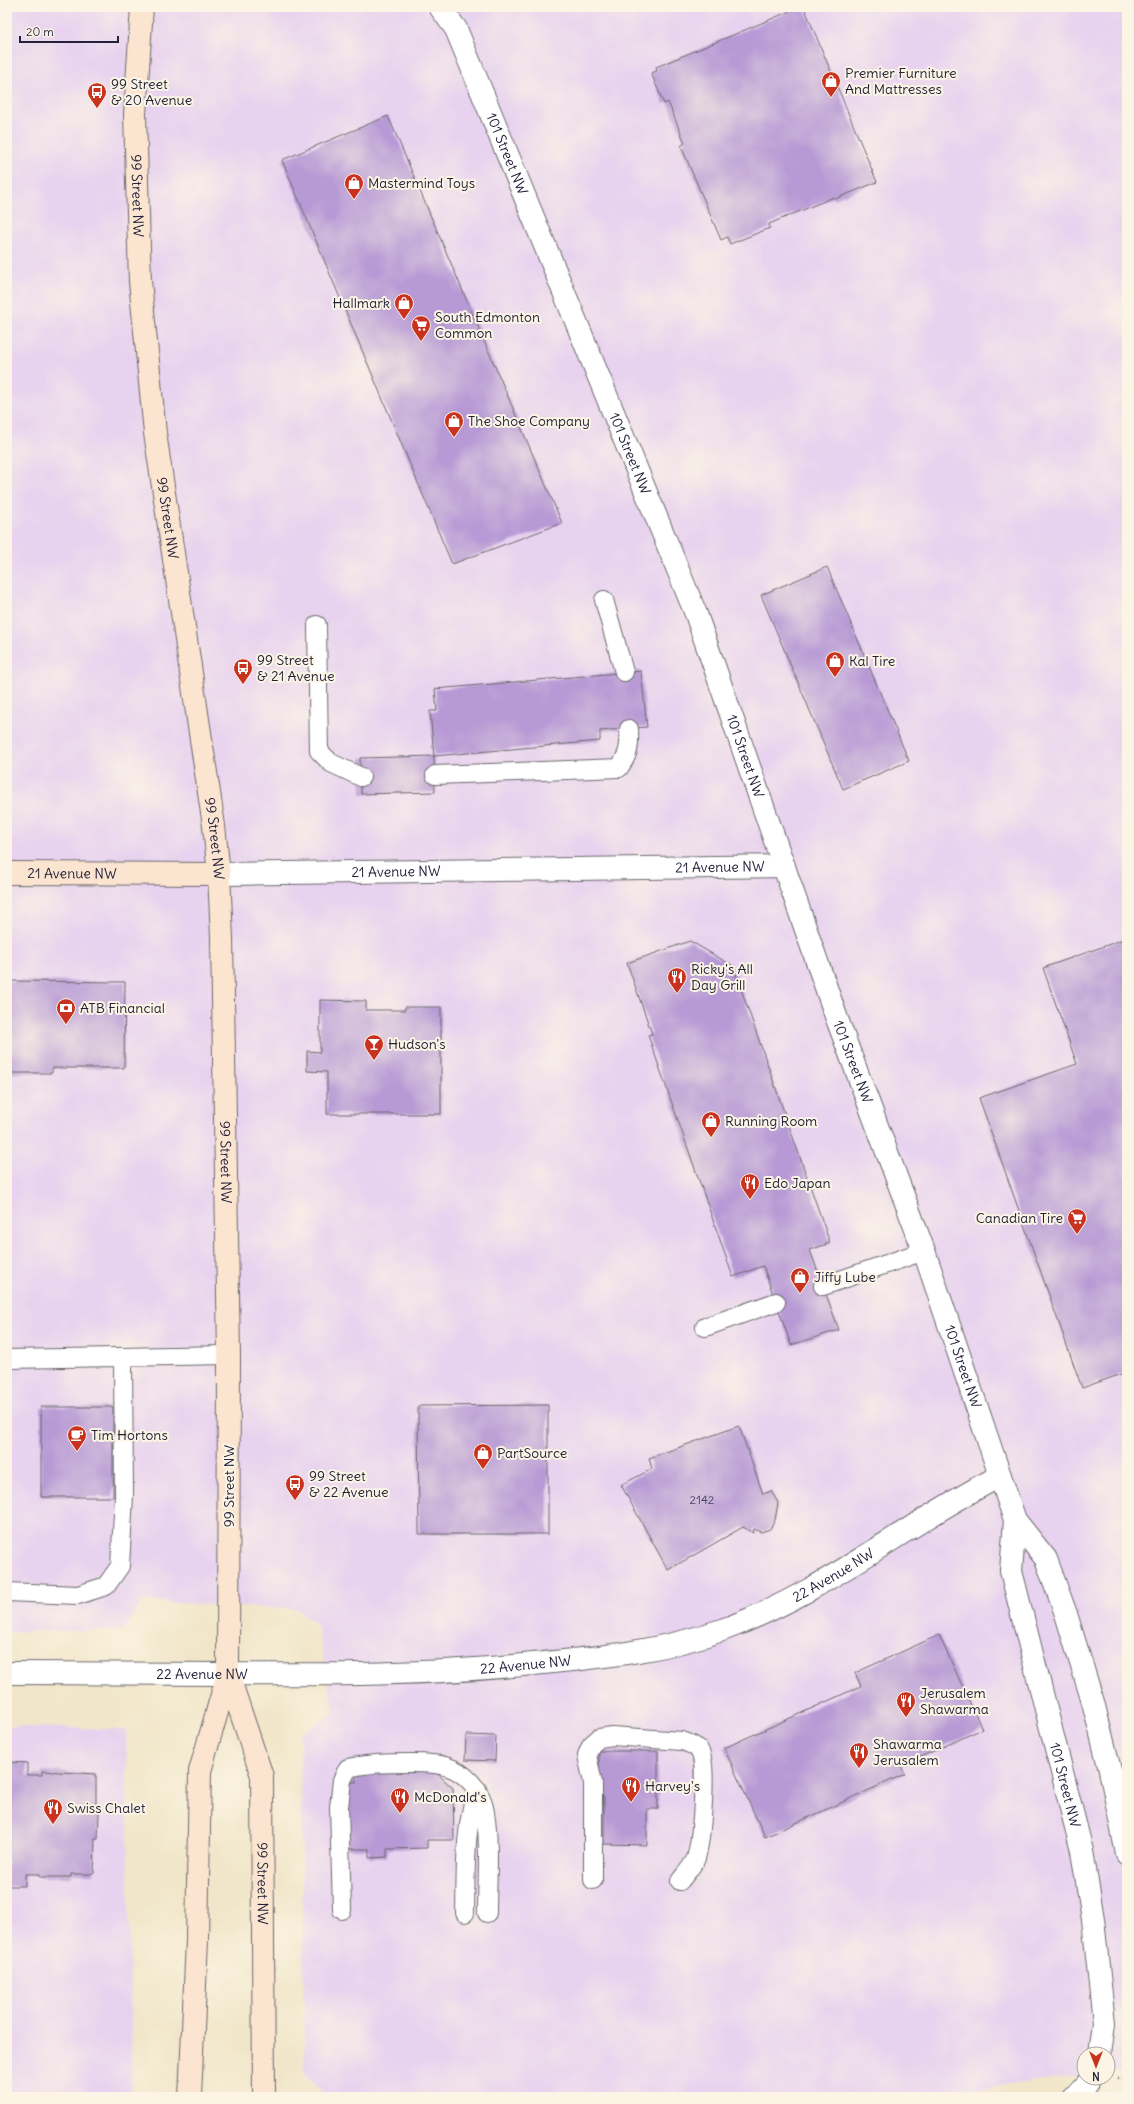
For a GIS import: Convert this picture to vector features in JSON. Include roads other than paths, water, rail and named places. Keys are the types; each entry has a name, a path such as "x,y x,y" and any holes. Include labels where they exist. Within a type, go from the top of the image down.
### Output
{"street":[{"name":"99 Street NW","path":"142,7 135,114 140,281 156,433 214,826 219,874 222,946 229,1355 228,1674 200,1772 197,1940 190,2097"},
{"name":"101 Street NW","path":"440,7 456,29 629,454 678,570 837,1019 924,1251 1015,1520 1046,1559 1066,1614 1093,1702 1110,1770 1127,1854"},
{"name":"21 Avenue NW","path":"7,873 219,874 784,866"},
{"name":"22 Avenue NW","path":"7,1673 318,1675 451,1672 594,1658 684,1642 724,1629 825,1581 971,1491 1000,1476"},
{"name":"101 Street NW","path":"1015,1520 1011,1571 1082,1851 1093,1919 1104,2023 1101,2046"},
{"name":"99 Street NW","path":"228,1674 262,1776 264,2097"},
{"path":"1074,2097 1086,2086"}],"lane":[{"path":"604,600 624,672"},
{"path":"317,626 319,751 331,763 361,777"},
{"path":"435,775 619,768 627,757 630,748 629,729"},
{"path":"823,1286 924,1251"},
{"path":"705,1327 776,1302"},
{"path":"7,1359 229,1355"},
{"path":"7,1592 78,1594 106,1586 120,1566 124,1496 123,1357"},
{"path":"593,1880 593,1783 588,1755 591,1745 599,1738 612,1736 682,1741 693,1745 700,1752 703,1768 700,1840 695,1860 680,1881"},
{"path":"342,1910 339,1807 342,1780 348,1768 366,1763 424,1763 448,1767 463,1775 477,1789 483,1803 487,1830 487,1913"},
{"path":"465,1913 467,1839 471,1806 477,1789"}],"place":[{"name":"Premier Furniture And Mattresses","path":"831,98"},
{"name":"99 Street & 20 Avenue","path":"97,109"},
{"name":"Mastermind Toys","path":"354,200"},
{"name":"Hallmark","path":"404,320"},
{"name":"South Edmonton Common","path":"421,342"},
{"name":"The Shoe Company","path":"454,438"},
{"name":"Kal Tire","path":"835,678"},
{"name":"99 Street & 21 Avenue","path":"243,685"},
{"name":"Ricky's All Day Grill","path":"677,994"},
{"name":"ATB Financial","path":"66,1025"},
{"name":"Hudson's","path":"374,1061"},
{"name":"Running Room","path":"711,1138"},
{"name":"Edo Japan","path":"750,1200"},
{"name":"Canadian Tire","path":"1077,1235"},
{"name":"Jiffy Lube","path":"800,1294"},
{"name":"Tim Hortons","path":"77,1452"},
{"name":"PartSource","path":"483,1470"},
{"name":"99 Street & 22 Avenue","path":"295,1501"},
{"name":"Jerusalem Shawarma","path":"906,1718"},
{"name":"Shawarma Jerusalem","path":"859,1769"},
{"name":"Harvey's","path":"631,1803"},
{"name":"McDonald's","path":"400,1814"},
{"name":"Swiss Chalet","path":"53,1825"}]}
